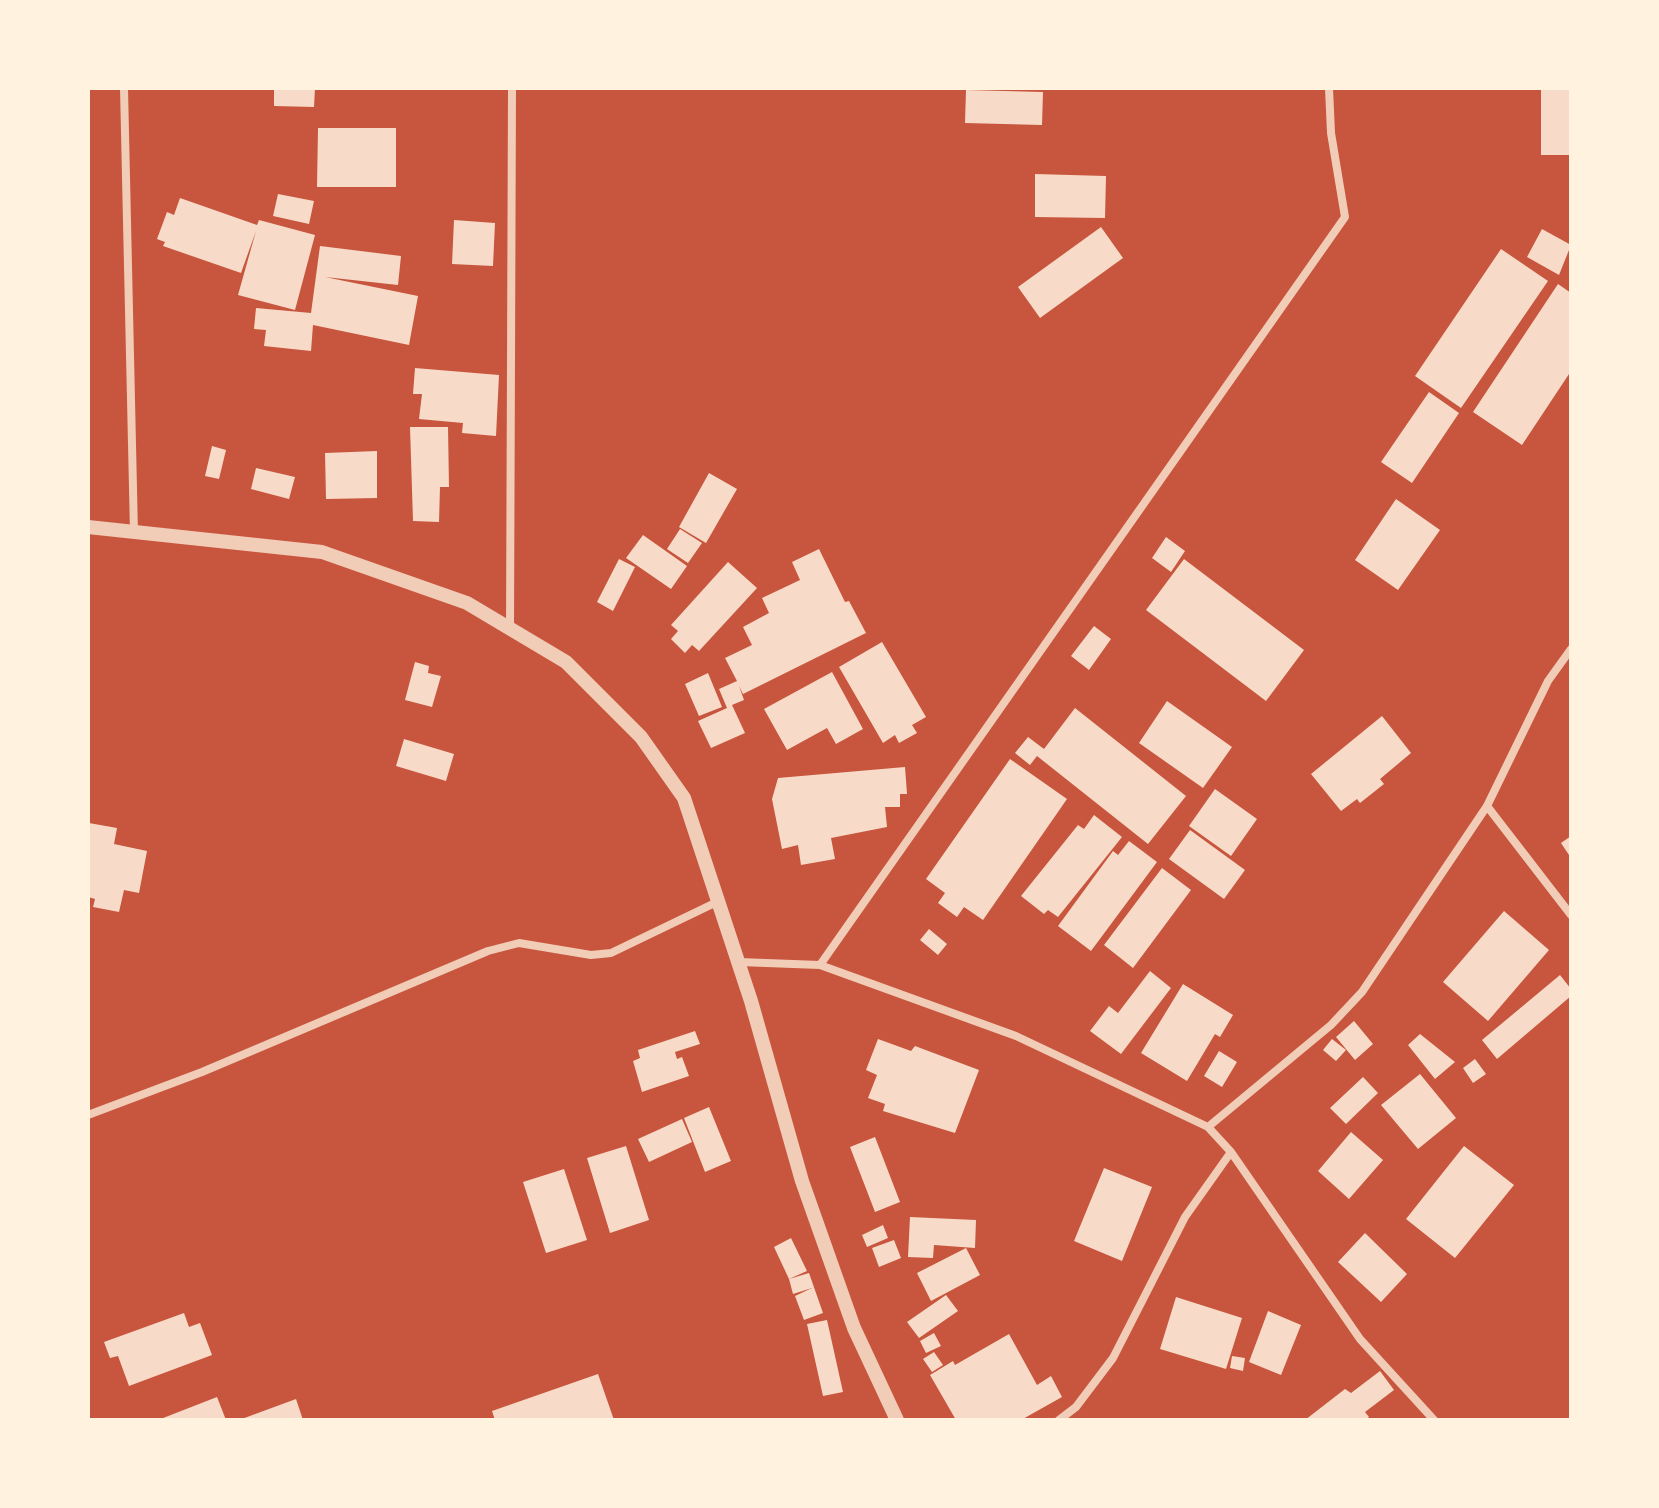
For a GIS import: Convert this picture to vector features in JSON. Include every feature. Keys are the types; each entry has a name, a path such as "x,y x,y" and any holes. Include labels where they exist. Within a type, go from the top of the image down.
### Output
{"street":[{"path":"124,88 134,533"},
{"path":"510,628 512,88"},
{"path":"820,965 1345,217 1331,133 1329,88"},
{"path":"88,527 322,552 467,603 566,662 641,737 684,798 739,962 802,1181 854,1328 897,1420"},
{"path":"1208,1127 1331,1025 1362,992 1487,806 1548,681 1571,649"},
{"path":"1487,806 1571,915"},
{"path":"88,1115 202,1072 488,951 519,943 591,955 611,953 720,901"},
{"path":"739,962 820,965 1016,1036 1208,1127 1231,1152 1360,1339 1434,1420"},
{"path":"1059,1420 1076,1407 1113,1358 1185,1217 1231,1152"}],"building":[{"path":"274,88 315,88 314,107 274,106"},
{"path":"1541,88 1571,88 1571,155 1541,155"},
{"path":"966,90 1043,92 1042,125 965,123"},
{"path":"318,128 396,128 396,187 317,187"},
{"path":"1035,174 1106,176 1105,218 1035,217"},
{"path":"278,194 314,201 309,224 273,216"},
{"path":"180,198 257,225 259,220 315,235 295,310 238,295 256,231 241,273 163,246 165,242 157,239 167,212 174,215"},
{"path":"454,220 495,223 493,266 452,264"},
{"path":"1101,227 1123,258 1040,318 1018,287"},
{"path":"1542,229 1571,245 1559,275 1527,257"},
{"path":"320,246 401,256 398,285 325,277 418,296 409,345 313,325 311,351 264,346 266,330 254,329 256,308 311,313"},
{"path":"1501,249 1548,281 1461,408 1415,376"},
{"path":"1558,284 1571,293 1571,371 1522,445 1473,412"},
{"path":"415,368 499,375 496,436 462,433 463,423 419,419 422,394 413,394"},
{"path":"1429,392 1459,413 1412,483 1381,462"},
{"path":"410,427 448,427 449,487 440,487 439,522 413,521"},
{"path":"212,446 226,450 219,479 205,476"},
{"path":"377,451 377,498 326,499 325,453"},
{"path":"256,468 295,477 289,499 251,489"},
{"path":"709,473 737,489 706,543 679,527"},
{"path":"1396,499 1440,530 1398,590 1355,560"},
{"path":"680,529 702,543 688,563 667,549"},
{"path":"643,535 687,566 671,589 626,558"},
{"path":"1166,537 1185,551 1171,572 1152,558"},
{"path":"819,549 845,602 849,601 866,633 743,694 739,686 744,700 732,705 745,733 711,748 698,721 727,708 719,689 737,681 725,658 752,645 743,627 769,613 762,598 800,580 792,562"},
{"path":"619,559 635,567 613,611 597,602"},
{"path":"1184,559 1304,650 1266,701 1146,610"},
{"path":"728,562 757,588 699,651 692,645 685,653 671,639 678,631 671,625"},
{"path":"1094,626 1111,639 1089,670 1071,656"},
{"path":"882,642 926,717 912,725 917,733 899,743 895,735 883,743 839,667"},
{"path":"415,662 429,666 428,673 441,676 432,707 405,700"},
{"path":"832,672 863,729 836,744 827,728 787,750 764,709"},
{"path":"708,673 722,707 699,716 685,684"},
{"path":"1167,701 1232,747 1203,788 1139,743"},
{"path":"1075,708 1186,796 1148,844 1037,756 1030,765 1015,753 1028,737 1044,749"},
{"path":"1382,716 1411,753 1380,779 1384,784 1360,803 1357,799 1341,811 1311,774"},
{"path":"404,739 454,754 446,781 396,766"},
{"path":"1010,759 1067,799 983,920 964,907 957,917 938,903 945,893 926,879"},
{"path":"905,767 907,794 900,794 900,807 885,807 887,827 831,838 835,859 801,865 798,845 782,849 772,799 778,778"},
{"path":"1215,789 1257,819 1231,856 1189,826"},
{"path":"1094,815 1122,837 1058,917 1048,910 1044,914 1021,896 1078,825 1084,829"},
{"path":"89,823 117,828 114,844 147,851 139,893 124,890 119,912 93,907 95,899 88,897"},
{"path":"1190,830 1245,870 1224,899 1169,859"},
{"path":"1571,836 1571,858 1561,843"},
{"path":"1129,841 1157,862 1091,951 1058,926 1113,851 1118,855"},
{"path":"1162,868 1191,890 1133,968 1104,945"},
{"path":"1504,911 1549,950 1488,1021 1443,982"},
{"path":"929,929 947,944 938,955 920,940"},
{"path":"1150,971 1171,988 1121,1054 1090,1031 1109,1006 1118,1013"},
{"path":"1560,975 1571,989 1571,996 1497,1059 1482,1040"},
{"path":"1183,984 1233,1015 1220,1037 1215,1034 1187,1081 1141,1053"},
{"path":"1354,1021 1373,1044 1355,1060 1336,1037"},
{"path":"695,1031 700,1044 675,1052 677,1059 682,1057 689,1076 642,1092 633,1061 640,1058 638,1050"},
{"path":"1420,1034 1455,1062 1435,1079 1408,1045"},
{"path":"878,1039 911,1051 915,1046 979,1070 955,1133 883,1111 885,1104 868,1098 877,1075 866,1070"},
{"path":"1332,1039 1346,1050 1336,1061 1323,1050"},
{"path":"1219,1051 1237,1062 1222,1087 1204,1076"},
{"path":"1475,1059 1486,1074 1473,1083 1463,1068"},
{"path":"1420,1074 1456,1118 1418,1149 1381,1105"},
{"path":"1363,1077 1378,1093 1346,1124 1330,1108"},
{"path":"709,1107 731,1161 705,1172 684,1118"},
{"path":"682,1119 692,1142 649,1162 638,1139"},
{"path":"1351,1132 1383,1160 1349,1199 1318,1171"},
{"path":"875,1137 900,1202 875,1212 850,1147"},
{"path":"626,1146 649,1220 610,1233 587,1158"},
{"path":"1464,1146 1514,1185 1455,1258 1406,1219"},
{"path":"1104,1168 1152,1187 1122,1261 1074,1241"},
{"path":"564,1169 587,1240 546,1253 523,1182"},
{"path":"910,1217 976,1220 975,1248 934,1245 933,1258 908,1257"},
{"path":"883,1225 888,1238 867,1247 862,1235"},
{"path":"1365,1233 1407,1274 1381,1302 1338,1262"},
{"path":"791,1238 807,1271 789,1279 774,1247"},
{"path":"894,1240 901,1258 879,1267 872,1248"},
{"path":"966,1248 980,1275 931,1301 917,1273"},
{"path":"809,1273 823,1313 804,1320 795,1296 812,1288 793,1294 789,1279"},
{"path":"946,1295 958,1311 919,1338 907,1322"},
{"path":"1176,1297 1242,1318 1226,1369 1160,1349"},
{"path":"1268,1311 1301,1325 1281,1375 1249,1362"},
{"path":"184,1313 189,1327 200,1323 212,1355 129,1386 118,1356 110,1358 104,1342"},
{"path":"827,1320 843,1392 823,1396 807,1324"},
{"path":"934,1333 941,1346 926,1353 920,1341"},
{"path":"1009,1334 1037,1385 1051,1376 1062,1397 1021,1420 956,1420 930,1375 953,1361 955,1365"},
{"path":"934,1352 943,1365 932,1372 923,1359"},
{"path":"1232,1356 1245,1358 1243,1371 1230,1368"},
{"path":"1380,1371 1394,1390 1365,1412 1369,1417 1365,1420 1305,1420 1345,1389 1351,1393"},
{"path":"598,1374 614,1420 495,1420 492,1411"},
{"path":"217,1397 226,1420 158,1420"},
{"path":"296,1399 303,1420 239,1420"}]}
